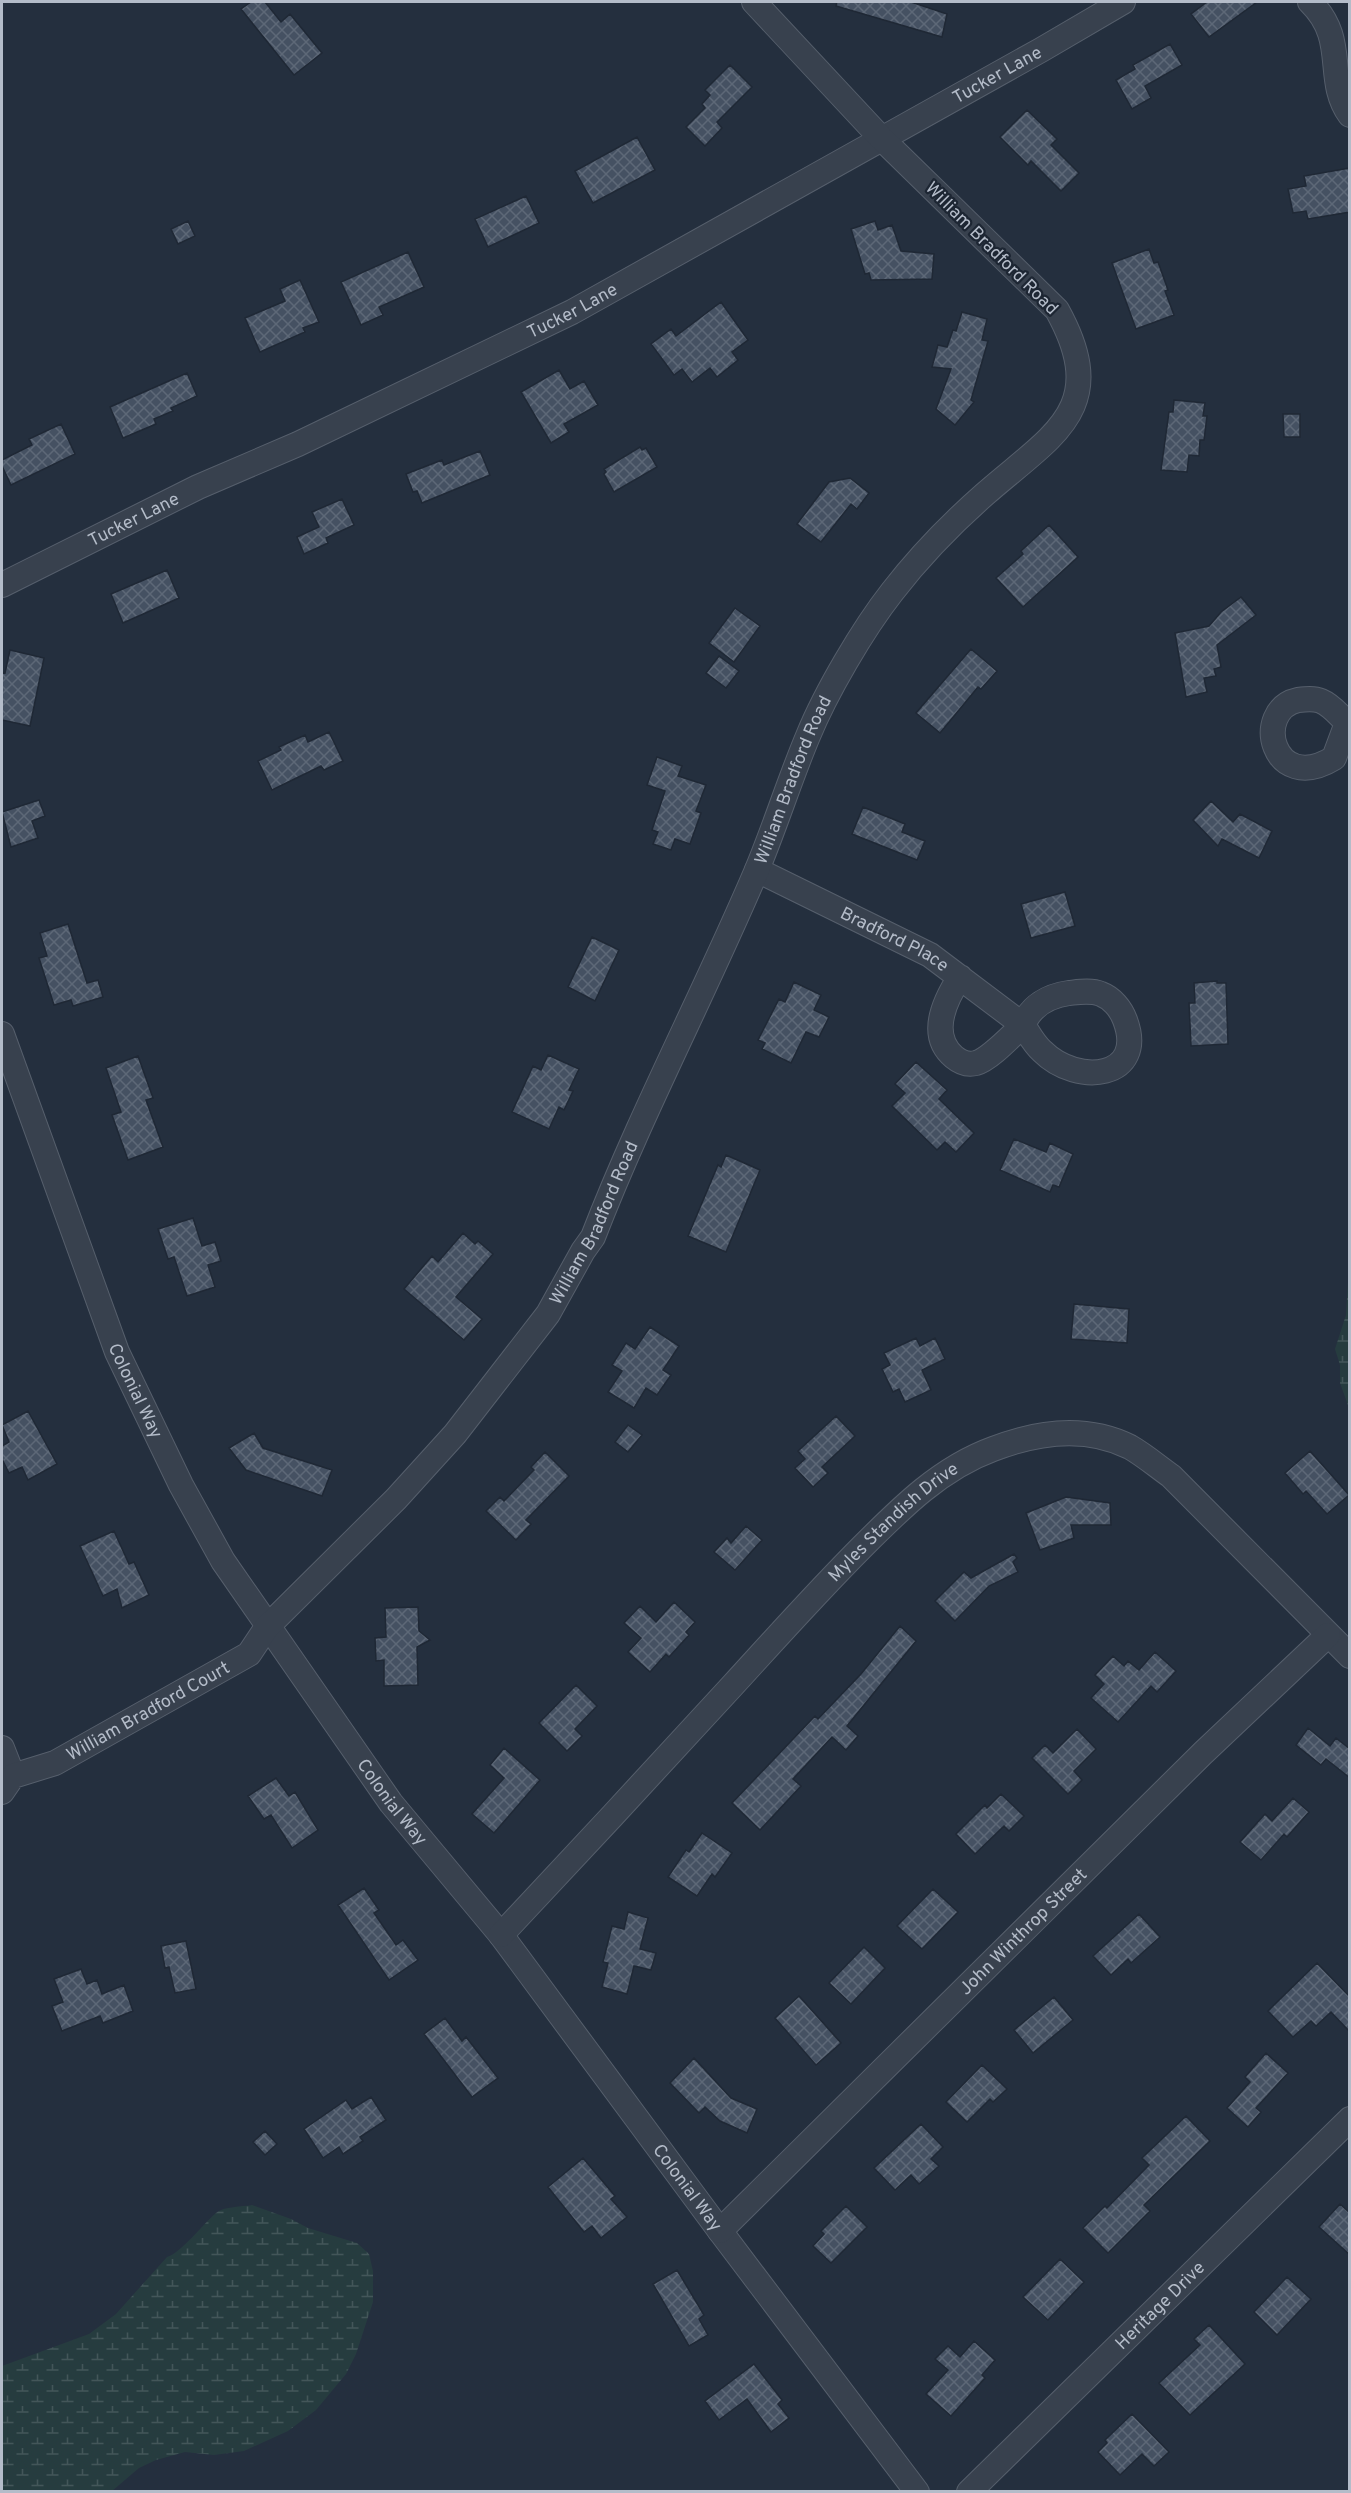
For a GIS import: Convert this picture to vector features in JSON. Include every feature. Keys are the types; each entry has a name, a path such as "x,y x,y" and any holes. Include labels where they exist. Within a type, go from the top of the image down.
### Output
{"street":[{"name":"William Bradford Road","path":"267,1627 396,1499 455,1434 548,1314 583,1251 594,1237 757,870 809,732 845,665 891,593 969,509 1052,437 1071,412 1075,401 1078,376 1075,352 1068,330 1057,310 881,138 754,2"},
{"name":"Tucker Lane","path":"2,585 198,487 298,444 572,312 1123,2"},
{"path":"1310,2 1323,15 1331,31 1339,90 1350,115"},
{"name":"Bradford Place","path":"757,870 921,950 960,977 1023,1025 982,1060 969,1064 955,1058 944,1042 941,1019 946,1001 960,977"},
{"name":"Colonial Way","path":"2,1034 107,1327 139,1402 202,1527 267,1627 391,1803 501,1935 917,2492"},
{"name":"Myles Standish Drive","path":"501,1935 829,1580 904,1505 951,1470 992,1449 1022,1440 1070,1432 1101,1436 1131,1448 1171,1476 1350,1656"},
{"name":"William Bradford Court","path":"2,1748 7,1784 58,1761 249,1654 267,1627"},
{"name":"John Winthrop Street","path":"720,2231 1203,1753 1328,1635"},
{"name":"Heritage Drive","path":"969,2492 1350,2119"}],"green space":[{"path":"1349,1266 1349,1408 1340,1383 1340,1365 1335,1349 1346,1315"},
{"path":"252,2205 291,2219 308,2228 357,2243 369,2254 373,2271 373,2302 356,2354 346,2374 316,2410 288,2431 244,2451 214,2455 185,2452 156,2460 139,2468 112,2491 2,2491 2,2366 89,2334 116,2314 167,2257 185,2244 216,2213 228,2208"}],"building":[{"path":"251,2 265,2 281,22 290,14 322,53 294,75 241,9"},
{"path":"837,2 911,2 947,14 942,37 836,6"},
{"path":"1207,2 1257,2 1209,37 1191,14"},
{"path":"1170,44 1182,65 1145,86 1151,98 1132,109 1116,80 1135,69 1133,65"},
{"path":"730,65 752,87 717,122 722,128 705,146 686,127 705,108 702,104 710,95 705,90"},
{"path":"1027,110 1057,139 1051,145 1079,173 1061,191 1031,161 1028,165 1000,137"},
{"path":"637,137 655,170 593,203 575,171"},
{"path":"1350,168 1350,212 1308,219 1306,211 1293,213 1288,189 1306,186 1304,176"},
{"path":"526,196 539,223 488,247 475,219"},
{"path":"188,221 195,236 178,244 171,229"},
{"path":"875,221 878,230 892,225 901,251 934,254 932,279 871,280 869,273 865,274 851,229"},
{"path":"1149,249 1154,263 1158,262 1174,315 1136,329 1112,263"},
{"path":"408,252 424,287 379,307 383,315 361,325 341,282"},
{"path":"300,280 319,322 303,328 305,332 260,352 245,318 285,301 280,289"},
{"path":"721,302 748,340 732,352 738,360 717,377 710,368 692,382 682,369 674,375 651,344 671,329 676,336"},
{"path":"962,312 987,319 982,340 988,341 971,400 974,402 955,425 936,409 951,369 932,367 938,345 947,347 953,330 956,331"},
{"path":"559,370 570,389 584,381 598,405 564,424 569,432 551,443 521,392"},
{"path":"187,373 197,396 171,408 173,411 154,419 156,424 123,438 110,407"},
{"path":"1174,400 1205,403 1203,416 1207,416 1204,440 1200,440 1199,456 1189,455 1187,472 1161,470 1169,412 1173,412"},
{"path":"1283,414 1300,414 1300,437 1284,437"},
{"path":"61,424 75,454 11,485 2,466 2,460 32,445 29,439"},
{"path":"640,447 642,450 646,448 657,467 614,492 604,474 606,472 604,469"},
{"path":"480,451 490,475 422,503 417,491 413,492 406,474 442,460 444,465"},
{"path":"850,478 869,493 857,509 851,504 821,542 797,524 829,482"},
{"path":"342,499 354,525 326,538 328,543 304,554 297,537 319,527 312,512"},
{"path":"1049,525 1078,557 1023,607 996,578 1023,554 1021,551"},
{"path":"167,570 179,598 123,623 111,594"},
{"path":"1241,597 1256,615 1217,645 1221,667 1214,669 1216,676 1204,678 1207,692 1186,697 1175,633 1209,626 1221,612"},
{"path":"735,608 760,626 734,662 709,643"},
{"path":"971,649 997,671 981,689 978,687 940,733 916,713"},
{"path":"10,650 44,658 30,726 2,720 2,672 5,673"},
{"path":"719,656 739,671 726,688 706,673"},
{"path":"329,732 343,761 324,770 321,766 272,790 258,761 281,750 279,747 305,735 308,742"},
{"path":"657,757 682,766 678,776 706,785 696,811 701,813 690,844 675,839 671,850 653,844 658,832 652,830 665,791 647,785"},
{"path":"39,800 45,816 32,821 38,838 11,847 2,812"},
{"path":"1211,801 1233,822 1240,814 1272,831 1259,858 1222,839 1218,846 1193,820"},
{"path":"863,807 905,824 902,832 925,841 917,860 852,834"},
{"path":"1065,892 1075,926 1031,938 1021,904"},
{"path":"68,924 87,983 98,980 103,997 73,1006 71,1000 54,1005 39,958 47,956 40,933"},
{"path":"592,937 619,950 595,1001 568,987"},
{"path":"1217,981 1217,983 1226,983 1228,1044 1191,1046 1189,1003 1195,1003 1194,983"},
{"path":"794,982 821,995 814,1010 829,1017 819,1037 806,1032 791,1063 762,1049 765,1043 758,1040 779,999 785,1002"},
{"path":"548,1055 579,1069 569,1090 573,1091 564,1110 559,1107 549,1129 512,1112 533,1066 541,1070"},
{"path":"138,1056 153,1098 146,1100 163,1147 128,1160 112,1115 121,1112 106,1068"},
{"path":"916,1062 947,1090 939,1099 974,1133 956,1152 945,1142 937,1150 892,1106 905,1093 895,1084"},
{"path":"1014,1139 1046,1152 1050,1143 1073,1154 1059,1187 1053,1185 1050,1192 1000,1170"},
{"path":"726,1155 760,1170 726,1252 688,1236 718,1165 721,1167"},
{"path":"193,1218 202,1246 215,1242 221,1261 208,1265 215,1287 187,1296 174,1257 168,1259 158,1229"},
{"path":"463,1233 475,1244 478,1241 493,1254 456,1297 482,1319 464,1340 404,1289 432,1256 438,1262"},
{"path":"1074,1304 1129,1309 1127,1343 1071,1339"},
{"path":"650,1327 679,1346 663,1370 671,1375 657,1395 646,1388 634,1408 608,1392 622,1371 612,1365 626,1343 635,1349"},
{"path":"916,1338 920,1346 935,1338 945,1359 922,1370 931,1390 905,1402 899,1389 893,1392 882,1369 890,1365 884,1353"},
{"path":"28,1411 57,1464 28,1480 22,1467 9,1473 2,1459 2,1446 9,1442 2,1425"},
{"path":"836,1416 855,1436 822,1467 828,1473 813,1487 795,1468 805,1459 798,1451"},
{"path":"628,1425 642,1435 628,1452 615,1442"},
{"path":"254,1433 263,1448 332,1470 322,1496 246,1470 229,1448"},
{"path":"1310,1451 1349,1495 1327,1514 1306,1491 1303,1494 1285,1473"},
{"path":"545,1452 569,1476 526,1520 531,1524 516,1540 486,1511 500,1497 504,1501 534,1470 531,1467"},
{"path":"1066,1497 1110,1503 1111,1525 1071,1525 1074,1538 1040,1550 1026,1513"},
{"path":"746,1526 762,1540 735,1570 714,1552 727,1538 731,1543"},
{"path":"114,1531 129,1564 134,1562 149,1595 122,1608 117,1589 103,1596 80,1546"},
{"path":"1014,1554 1017,1558 1013,1562 1018,1572 989,1586 955,1621 935,1601 964,1572 971,1578"},
{"path":"674,1602 695,1622 686,1632 689,1635 669,1657 666,1654 650,1672 628,1652 641,1638 624,1623 640,1606 656,1622"},
{"path":"418,1607 419,1631 430,1640 417,1647 418,1685 384,1686 384,1660 376,1661 375,1638 386,1637 385,1608"},
{"path":"900,1626 916,1641 847,1726 858,1736 846,1750 832,1737 793,1779 801,1786 760,1830 732,1803 815,1716 818,1719 861,1674"},
{"path":"1155,1652 1176,1671 1157,1692 1151,1686 1118,1722 1091,1698 1104,1684 1095,1675 1113,1656 1124,1666 1128,1661 1139,1670"},
{"path":"576,1685 597,1706 575,1729 582,1736 567,1751 539,1723"},
{"path":"1308,1728 1330,1746 1336,1738 1350,1749 1350,1778 1326,1759 1321,1765 1296,1745"},
{"path":"1077,1729 1096,1749 1074,1771 1082,1780 1068,1794 1032,1758 1045,1745 1053,1753"},
{"path":"504,1748 540,1780 494,1833 472,1814 504,1778 490,1765"},
{"path":"276,1778 289,1796 295,1792 318,1830 292,1848 271,1815 264,1819 248,1796"},
{"path":"1001,1794 1024,1816 1009,1831 1004,1826 975,1854 956,1834 985,1805 987,1808"},
{"path":"1293,1798 1309,1812 1287,1837 1284,1834 1261,1860 1240,1842 1265,1814 1272,1821"},
{"path":"702,1833 732,1853 715,1877 712,1874 697,1896 668,1877 686,1850 689,1852"},
{"path":"364,1888 379,1910 374,1913 396,1945 403,1940 418,1960 389,1980 338,1905"},
{"path":"933,1889 958,1912 922,1949 897,1926"},
{"path":"628,1912 648,1918 640,1949 656,1953 651,1970 634,1966 627,1994 602,1987 608,1963 603,1962 612,1926 624,1929"},
{"path":"1139,1914 1160,1937 1131,1963 1128,1959 1111,1975 1093,1956"},
{"path":"186,1941 196,1989 175,1993 169,1967 165,1968 161,1946"},
{"path":"864,1947 885,1968 851,2004 829,1983"},
{"path":"1317,1963 1350,1997 1350,2032 1331,2012 1316,2026 1311,2021 1293,2037 1268,2011"},
{"path":"81,1969 87,1984 97,1980 102,1994 124,1985 133,2011 103,2023 100,2016 62,2031 52,2006 63,2002 54,1979"},
{"path":"799,1996 841,2043 816,2065 775,2018"},
{"path":"1054,1997 1073,2020 1033,2053 1014,2030"},
{"path":"445,2018 462,2041 466,2037 498,2078 472,2097 424,2034"},
{"path":"1266,2053 1288,2073 1256,2108 1261,2112 1248,2127 1227,2108 1250,2082 1245,2077"},
{"path":"694,2058 731,2098 757,2109 747,2133 720,2121 705,2107 699,2113 670,2083"},
{"path":"982,2065 1007,2089 993,2102 990,2099 967,2122 946,2102"},
{"path":"371,2097 386,2120 360,2137 363,2141 343,2154 339,2147 323,2158 304,2129 346,2100 352,2109"},
{"path":"1186,2116 1210,2141 1144,2205 1150,2211 1108,2253 1083,2228 1105,2206 1107,2208 1149,2165 1142,2158"},
{"path":"921,2124 943,2147 931,2159 939,2166 919,2184 911,2175 895,2190 874,2168"},
{"path":"265,2131 277,2144 265,2155 253,2142"},
{"path":"583,2158 615,2196 611,2199 627,2217 601,2238 592,2226 584,2232 548,2187"},
{"path":"1340,2204 1350,2213 1350,2255 1319,2227"},
{"path":"846,2206 867,2227 831,2263 813,2246 824,2234 821,2231"},
{"path":"1060,2259 1084,2282 1048,2320 1023,2297"},
{"path":"677,2270 704,2315 699,2319 708,2335 689,2346 653,2284"},
{"path":"1287,2277 1311,2299 1277,2335 1254,2312"},
{"path":"1209,2325 1245,2364 1190,2415 1159,2383 1200,2345 1194,2339"},
{"path":"974,2341 995,2360 982,2375 985,2378 951,2416 926,2394 948,2370 935,2359 948,2346 960,2357"},
{"path":"754,2364 782,2400 778,2404 789,2418 771,2432 747,2399 719,2420 705,2401"},
{"path":"1132,2414 1169,2452 1154,2466 1142,2454 1120,2475 1098,2452 1107,2443 1105,2440"}]}
